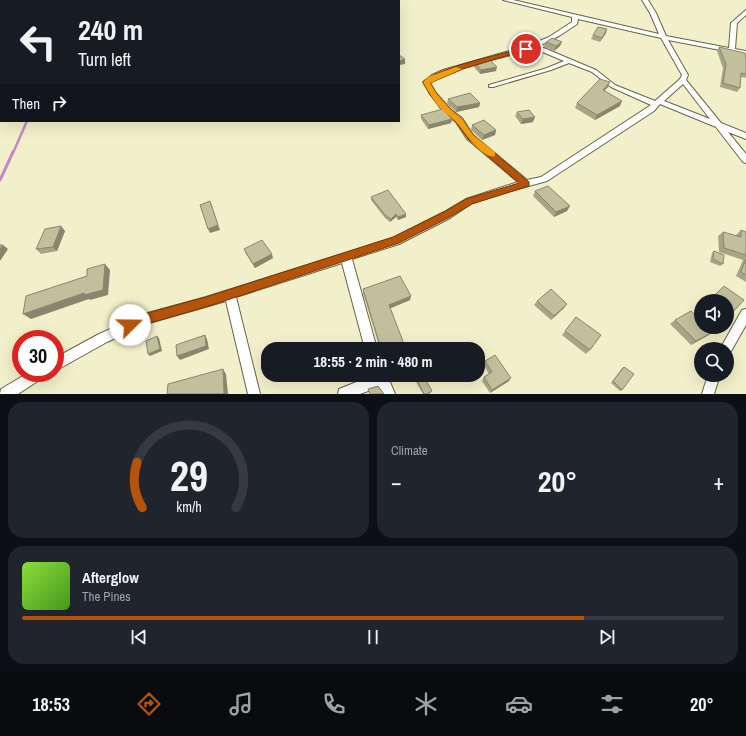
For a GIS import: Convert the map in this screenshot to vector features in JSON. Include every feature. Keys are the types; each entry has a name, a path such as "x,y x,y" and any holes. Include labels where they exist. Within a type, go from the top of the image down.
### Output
{"street":[{"path":"506,0 746,54"},
{"path":"64,360 103,338 144,319 230,295 396,240 447,215 469,201 544,179 619,132 683,80 685,75 663,36 653,10 645,0"},
{"path":"732,50 734,23 746,12"},
{"path":"526,184 470,137 459,120 447,111 433,94 426,82 431,78 533,46 552,38 575,23 575,16"},
{"path":"533,46 594,72 618,88 746,136"},
{"path":"491,86 549,69 569,61"},
{"path":"683,80 746,160"},
{"path":"346,257 370,342"},
{"path":"230,295 254,394"},
{"path":"730,342 746,314"},
{"path":"6,394 25,382"},
{"path":"344,394 370,382"},
{"path":"383,382 389,394"},
{"path":"708,394 712,382"}],"building":[{"path":"598,27 607,29 602,38 593,35"},
{"path":"552,38 562,42 556,46 546,42"},
{"path":"719,47 745,53 746,74 741,73 740,88 723,83 726,64"},
{"path":"400,56 405,59 400,61"},
{"path":"490,60 497,67 481,70 475,63"},
{"path":"600,79 610,82 603,90 622,101 597,115 577,103"},
{"path":"470,93 480,103 457,107 448,99"},
{"path":"443,109 452,119 429,125 421,115"},
{"path":"529,110 535,117 523,119 517,112"},
{"path":"484,120 496,130 484,135 472,125"},
{"path":"548,186 570,206 556,212 535,191"},
{"path":"388,190 406,214 398,217 396,214 391,219 385,215 371,197"},
{"path":"210,201 218,225 208,229 200,205"},
{"path":"61,226 53,247 36,249 45,229"},
{"path":"741,230 746,232 746,255 724,248 723,232 741,237"},
{"path":"262,240 272,254 253,264 244,249"},
{"path":"714,251 724,255 723,264 713,259"},
{"path":"746,259 746,275 741,272"},
{"path":"105,264 103,290 84,295 84,293 23,314 26,296 87,276 87,269"},
{"path":"400,276 411,296 389,305 403,342 379,342 363,289"},
{"path":"724,286 744,300 734,311 734,294 716,294"},
{"path":"551,289 567,304 554,316 537,301"},
{"path":"691,311 694,314 694,334 709,334 696,341 675,320"},
{"path":"576,317 601,335 590,350 565,331"},
{"path":"205,335 206,346 177,356 176,345"},
{"path":"157,336 160,349 148,354 146,341"},
{"path":"495,355 511,378 492,390 485,376 492,372 485,361"},
{"path":"624,367 634,374 622,390 613,381"},
{"path":"223,369 224,394 167,394 168,384"},
{"path":"418,382 427,382 432,391 424,394"},
{"path":"378,386 384,394 370,394 368,389"}],"waterway":[{"path":"13,153 27,122"},
{"path":"0,180 13,152"}],"slow traffic":[{"path":"458,69 431,78 426,82 433,94 447,111 459,120 470,137 492,154"}],"route":[{"path":"130,325 144,319 206,302 290,276 396,240 447,215 469,201 498,191 526,184 494,155 470,137 459,120 447,111 433,94 426,82 431,78 487,59 526,49"}]}
